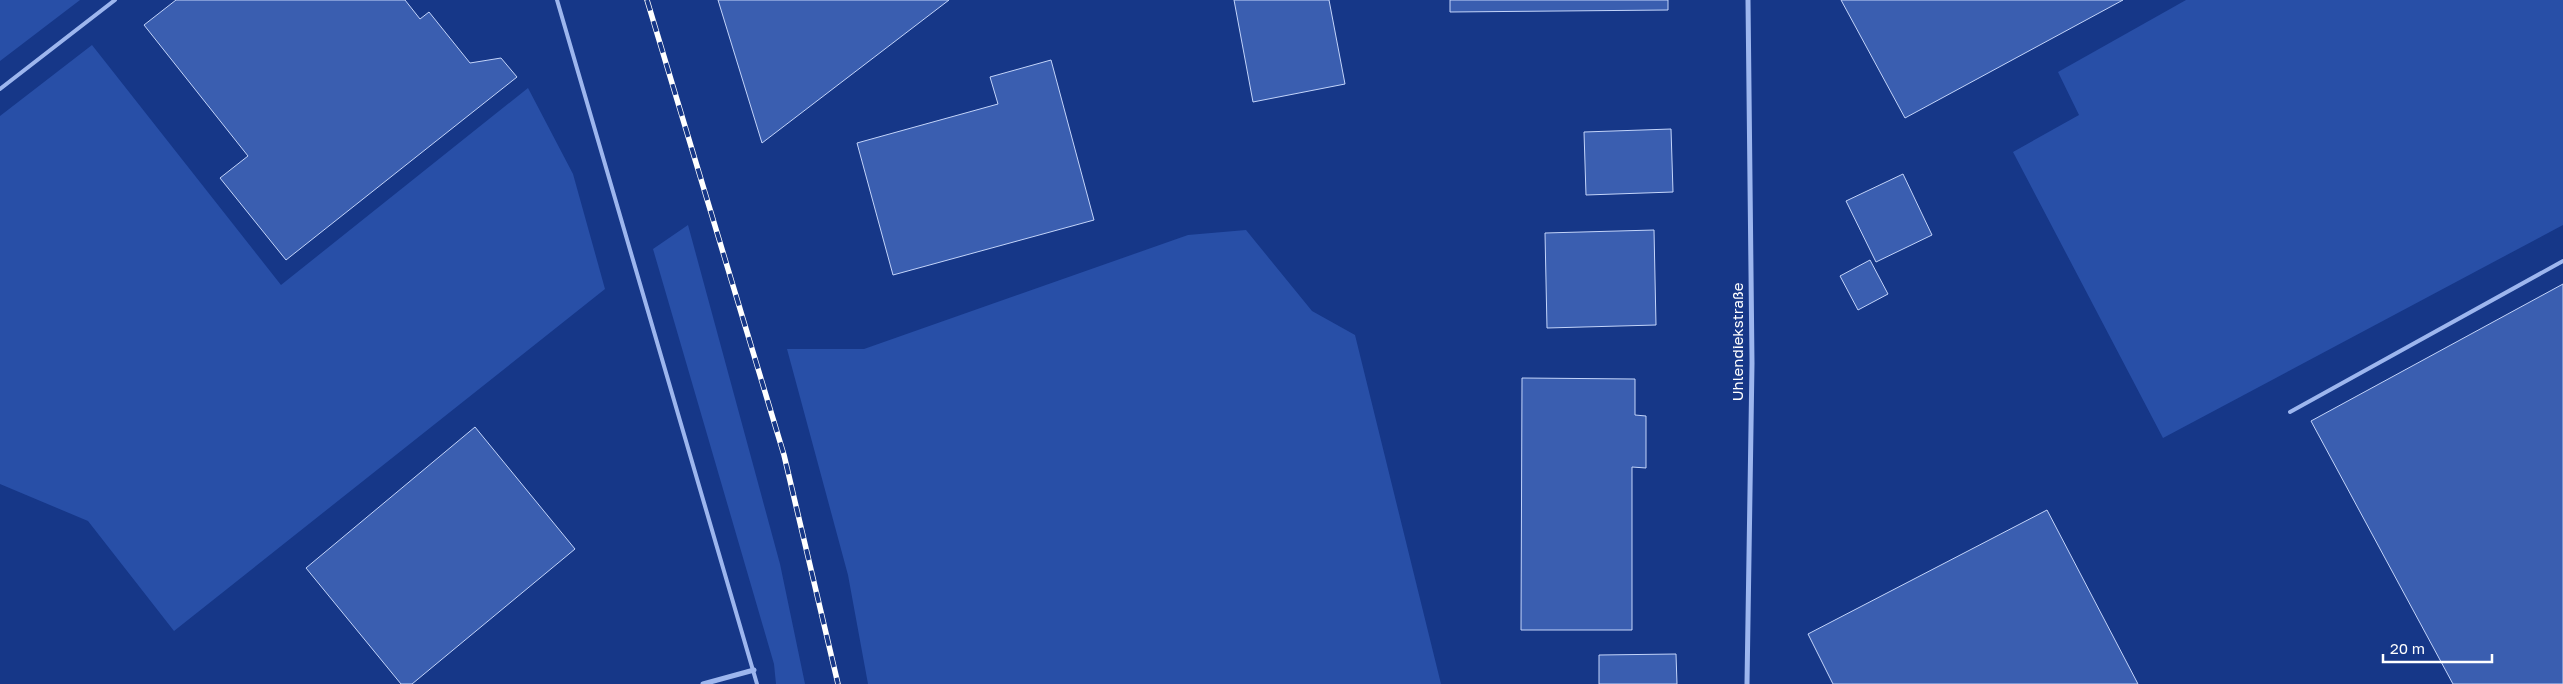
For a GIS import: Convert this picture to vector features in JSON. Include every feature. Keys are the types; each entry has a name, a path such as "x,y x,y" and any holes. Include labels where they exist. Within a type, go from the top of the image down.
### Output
{"street":[{"name":"Uhlendiekstraße","path":"1747,684 1752,363 1748,0"},
{"path":"703,684 754,670"}],"lane":[{"path":"0,89 115,0"},
{"path":"557,0 754,670 756,684"},
{"path":"2290,412 2563,261"}],"shaded area":[{"path":"0,0 80,0 0,61"},
{"path":"2186,0 2563,0 2563,225 2163,438 2013,152 2079,115 2058,72"},
{"path":"92,45 281,285 528,88 573,174 605,289 174,631 88,521 0,484 0,116"},
{"path":"688,225 780,564 805,684 776,684 774,664 653,249"},
{"path":"1246,230 1312,311 1355,335 1441,684 868,684 848,575 787,349 864,349 1188,235"}],"building":[{"path":"176,0 405,0 420,19 429,12 470,63 501,58 517,77 286,260 220,178 248,156 144,25"},
{"path":"718,0 949,0 762,143"},
{"path":"1234,0 1329,0 1345,84 1253,102"},
{"path":"1450,0 1668,0 1668,10 1450,12"},
{"path":"1841,0 2123,0 1905,118"},
{"path":"1051,60 1094,220 893,275 857,143 998,104 990,77"},
{"path":"1671,129 1673,192 1586,195 1584,132"},
{"path":"1903,174 1932,235 1876,262 1846,201"},
{"path":"1654,230 1656,325 1547,328 1545,233"},
{"path":"1870,260 1888,294 1858,310 1840,276"},
{"path":"2563,284 2563,684 2453,684 2311,421"},
{"path":"1522,378 1635,379 1635,415 1646,416 1646,468 1632,467 1632,630 1521,630"},
{"path":"475,427 575,549 412,684 401,684 306,568"},
{"path":"2047,510 2138,684 1833,684 1808,634"},
{"path":"1676,654 1677,684 1599,684 1599,655"}],"railway":[{"path":"647,0 784,455 838,684"}]}
